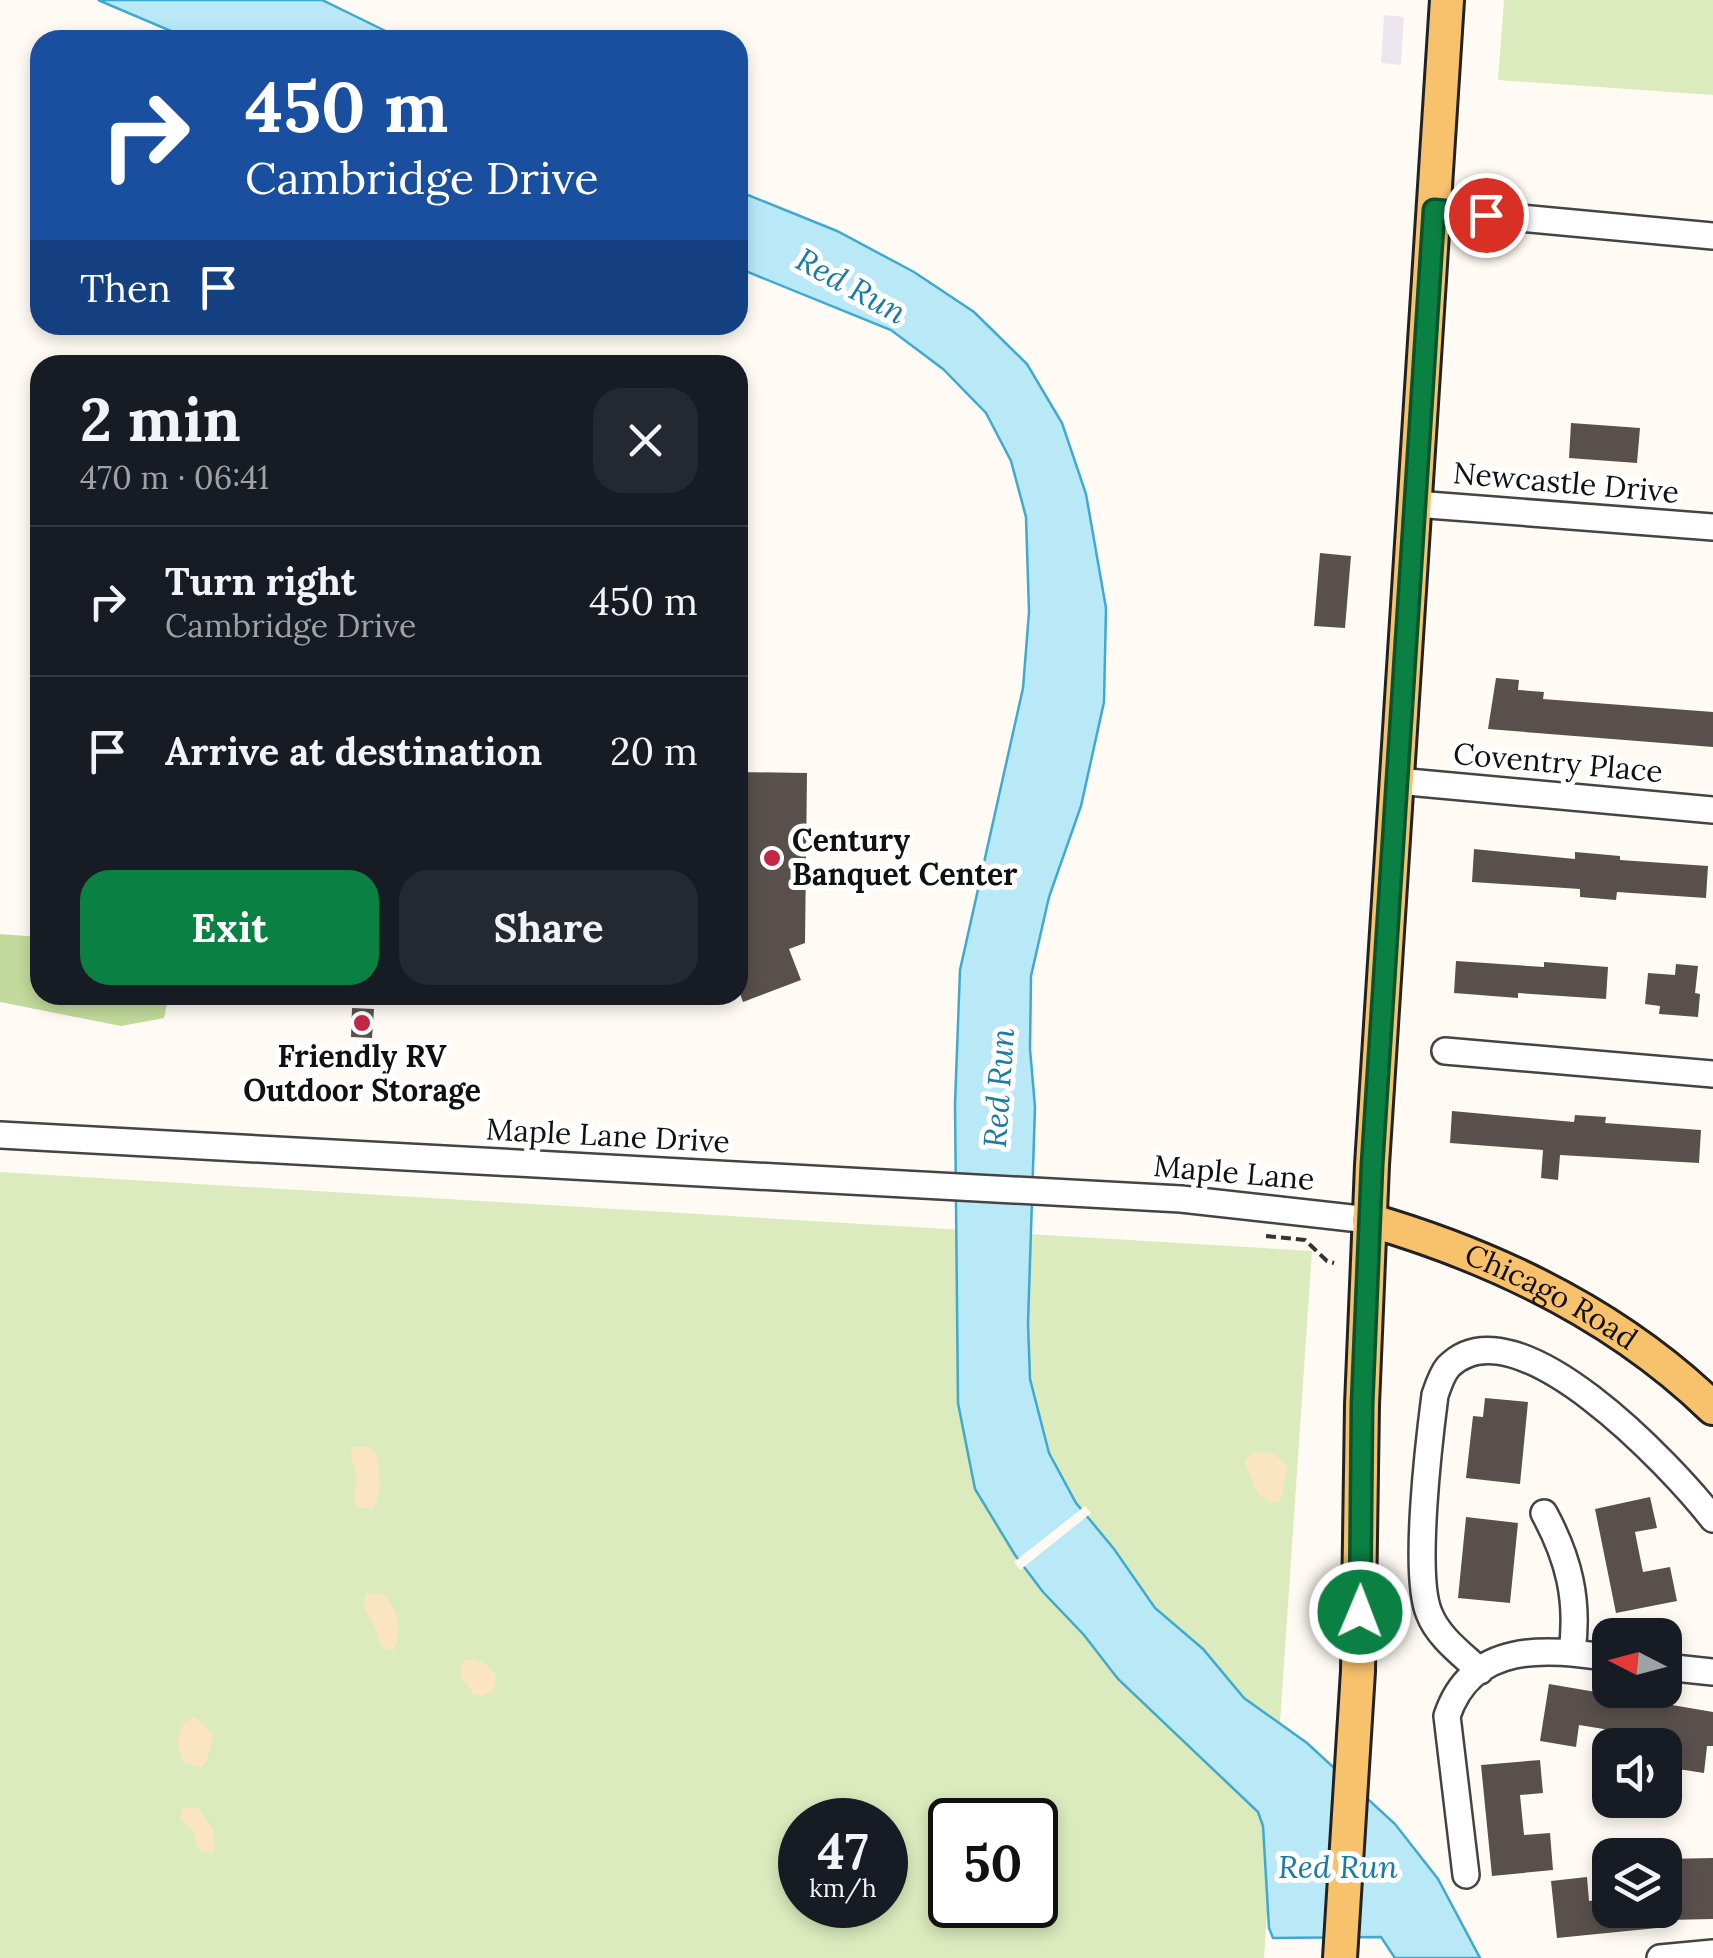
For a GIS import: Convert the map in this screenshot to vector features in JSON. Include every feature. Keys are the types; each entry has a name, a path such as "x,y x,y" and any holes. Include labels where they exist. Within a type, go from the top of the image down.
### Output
{"main road":[{"path":"1340,1958 1360,1612 1369,1220 1447,0"},
{"name":"Chicago Road","path":"1369,1220 1416,1234 1537,1284 1637,1344 1713,1408"}],"street":[{"path":"1434,210 1713,236"},
{"name":"Newcastle Drive","path":"1414,504 1713,528"},
{"name":"Coventry Place","path":"1396,782 1713,810"},
{"path":"1445,1051 1713,1074"},
{"name":"Maple Lane Drive","path":"0,1135 1092,1194"},
{"name":"Maple Lane","path":"1092,1194 1181,1199 1369,1220"},
{"path":"1480,1672 1442,1635 1430,1616 1422,1576 1435,1395 1446,1369 1464,1356 1500,1348 1542,1366 1628,1428 1667,1464 1713,1520"},
{"path":"1544,1513 1559,1540 1572,1582 1576,1610 1572,1652"},
{"path":"1466,1875 1447,1716 1453,1698 1480,1672 1521,1652 1592,1655"},
{"path":"1682,1669 1713,1672"},
{"path":"1660,1958 1713,1953"}],"path":[{"path":"1266,1236 1305,1240 1334,1263"}],"shaded area":[{"path":"1384,15 1404,17 1401,65 1381,63"}],"green space":[{"path":"1504,0 1713,0 1713,95 1498,80"},
{"path":"0,934 30,936 30,1005 167,1005 164,1018 121,1026 0,1002"},
{"path":"0,1172 1312,1251 1264,1958 0,1958"}],"sand":[{"path":"352,1447 368,1447 376,1452 379,1490 372,1509 357,1507 355,1502"},
{"path":"1267,1452 1288,1467 1280,1500 1270,1503 1258,1493 1244,1461 1252,1453"},
{"path":"366,1593 384,1595 393,1608 399,1628 394,1650 386,1650 380,1641 364,1607"},
{"path":"473,1659 486,1664 496,1676 494,1690 482,1696 474,1695 460,1675 463,1661"},
{"path":"195,1717 213,1735 207,1760 200,1767 186,1764 178,1744 183,1725"},
{"path":"184,1807 199,1809 213,1829 215,1853 198,1848 191,1829 180,1818"}],"water":[{"path":"98,0 322,0 384,30 168,30"},
{"name":"Red Run","path":"748,195 837,231 914,272 974,312 1027,364 1062,423 1086,494 1106,608 1104,702 1081,806 1049,897 1031,976 1030,1049 1035,1107 1028,1323 1030,1379 1049,1453 1076,1503 1155,1608 1203,1649 1244,1698 1307,1743 1395,1824 1438,1879 1480,1958 1395,1958 1381,1937 1273,1938 1269,1928 1263,1826 1258,1812 1118,1679 1015,1555 975,1489 958,1403 955,1104 960,970 1023,688 1029,612 1026,517 1011,461 986,413 943,369 891,330 748,272"}],"pier":[{"path":"1085,1506 1091,1513 1020,1570 1014,1562"}],"building":[{"path":"1571,423 1640,428 1637,463 1569,458"},
{"path":"1320,553 1351,556 1345,628 1314,626"},
{"path":"1496,678 1519,680 1518,690 1544,692 1543,699 1713,712 1713,747 1488,729"},
{"name":"Century Banquet Center","path":"748,772 807,773 805,943 789,949 801,980 748,1000"},
{"path":"1474,849 1575,859 1575,852 1620,856 1620,860 1708,866 1706,898 1617,892 1616,900 1580,897 1580,889 1472,882"},
{"path":"1456,961 1608,967 1606,999 1454,993"},
{"path":"1676,964 1698,966 1698,1017 1659,1014 1660,1006 1645,1004 1648,973 1675,975"},
{"name":"Friendly RV Outdoor Storage","path":"352,1008 374,1009 372,1038 351,1037"},
{"path":"1452,1111 1574,1122 1575,1115 1606,1117 1605,1123 1701,1130 1699,1163 1560,1155 1558,1180 1541,1178 1543,1150 1450,1143"},
{"path":"1485,1398 1528,1402 1520,1484 1466,1478 1473,1416 1483,1417"},
{"path":"1650,1497 1657,1528 1635,1532 1643,1572 1670,1567 1677,1601 1616,1613 1595,1509"},
{"path":"1466,1517 1518,1523 1510,1603 1458,1598"},
{"path":"1549,1684 1592,1691 1592,1708 1682,1707 1713,1712 1713,1746 1707,1746 1704,1773 1682,1770 1682,1728 1579,1725 1576,1747 1540,1741"},
{"path":"1540,1760 1543,1793 1520,1795 1524,1835 1550,1833 1553,1870 1492,1876 1481,1765"},
{"path":"1713,1858 1713,1919 1682,1920 1682,1859"},
{"path":"1587,1877 1592,1901 1592,1928 1657,1928 1557,1938 1551,1881"}],"place":[{"name":"Century Banquet Center","path":"772,858"},
{"name":"Friendly RV Outdoor Storage","path":"362,1023"}],"route":[{"path":"1360,1612 1362,1405 1372,1165 1434,210 1486,215"}]}
